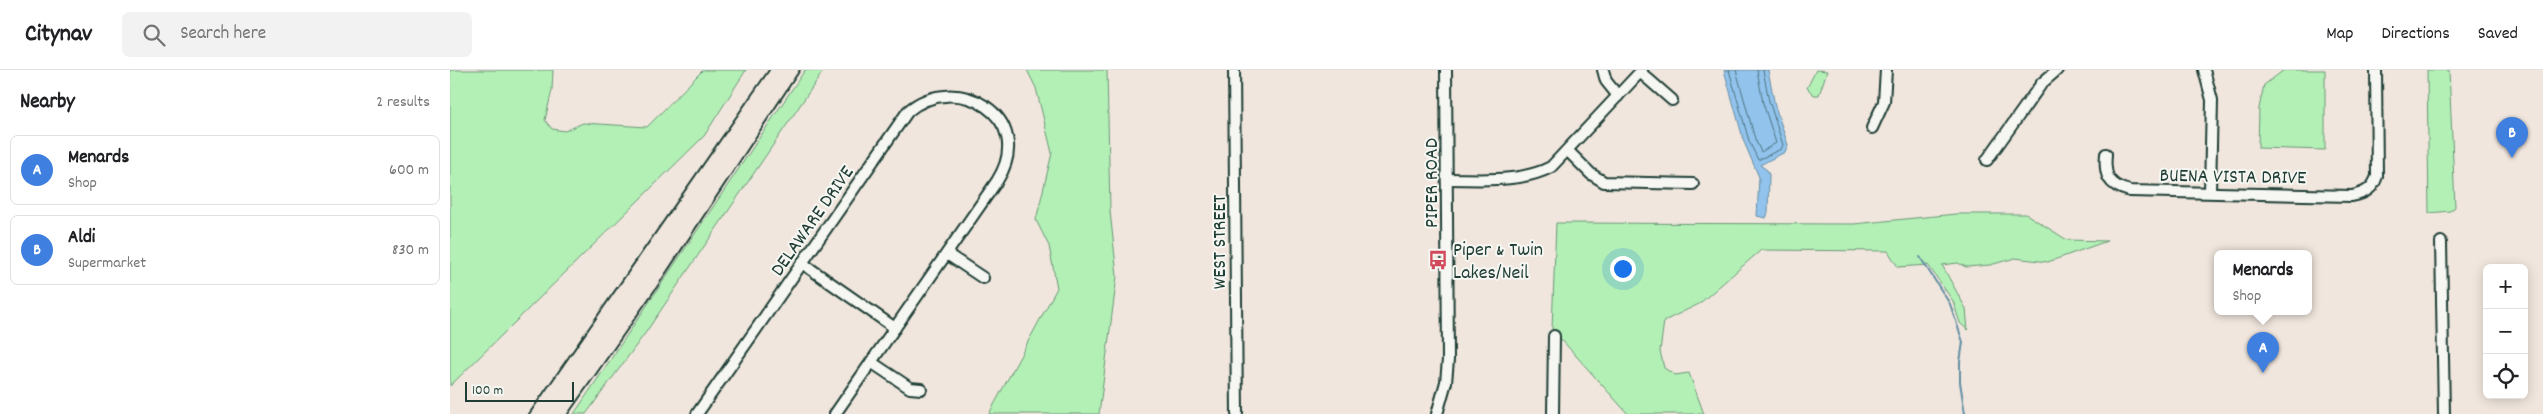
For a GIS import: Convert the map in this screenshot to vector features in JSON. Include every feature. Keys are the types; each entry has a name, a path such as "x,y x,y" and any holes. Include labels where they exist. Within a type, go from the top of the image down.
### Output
{"street":[{"name":"WEST STREET","path":"1234,70 1237,414"},
{"name":"PIPER ROAD","path":"1437,414 1448,370 1446,70"},
{"path":"1603,70 1606,81 1618,96"},
{"path":"1872,128 1884,102 1886,70"},
{"path":"1987,160 2042,83 2057,70"},
{"path":"2204,70 2212,100 2210,192"},
{"name":"BUENA VISTA DRIVE","path":"2106,154 2105,175 2115,187 2130,191 2352,196 2369,190 2377,176 2376,70"},
{"path":"1447,179 1534,175 1551,167 1641,71 1672,100"},
{"name":"DELAWARE DRIVE","path":"697,414 914,104 927,95 949,89 959,90 979,97 992,106 1004,120 1009,140 1009,156 1001,175 947,254"},
{"path":"1568,151 1599,184 1692,184"},
{"path":"2441,242 2444,414"},
{"path":"835,414 947,254 983,278"},
{"path":"802,263 895,328"},
{"path":"1553,414 1554,336"},
{"path":"871,362 910,388 921,389"}],"green space":[{"path":"450,70 553,70 552,90 545,120 552,129 565,131 583,123 647,127 703,70 746,70 704,136 450,386"},
{"path":"805,70 824,70 646,332 586,414 574,414"},
{"path":"1027,70 1107,70 1110,211 1117,276 1099,414 989,414 1057,288 1049,246 1036,220 1052,153 1036,88"},
{"path":"1816,70 1827,71 1819,95 1814,95 1807,88"},
{"path":"2284,70 2325,70 2325,150 2258,148 2259,108 2264,85"},
{"path":"2427,70 2449,70 2455,207 2450,211 2429,213"},
{"path":"1956,214 2026,214 2067,240 2107,241 2048,262 2015,258 1990,265 1966,267 1958,263 1942,265 1966,309 1968,330 1960,323 1953,301 1928,265 1898,267 1888,251 1761,250 1699,304 1664,321 1660,351 1664,368 1675,375 1689,373 1704,414 1628,414 1552,329 1556,223 1854,224"}],"water":[{"path":"1724,70 1768,70 1775,106 1788,145 1785,152 1760,165 1767,170 1769,175 1768,213 1766,218 1757,216 1759,177 1744,142"}],"waterway":[{"path":"1920,257 1950,304 1963,342 1960,382 1965,414"}],"railway":[{"path":"529,414 769,70"},
{"path":"568,414 657,287 800,70"}],"place":[{"name":"Aldi","path":"2512,158"},
{"name":"Piper & Twin Lakes/Neil","path":"1438,260"},
{"name":"Menards","path":"2263,373"}]}
